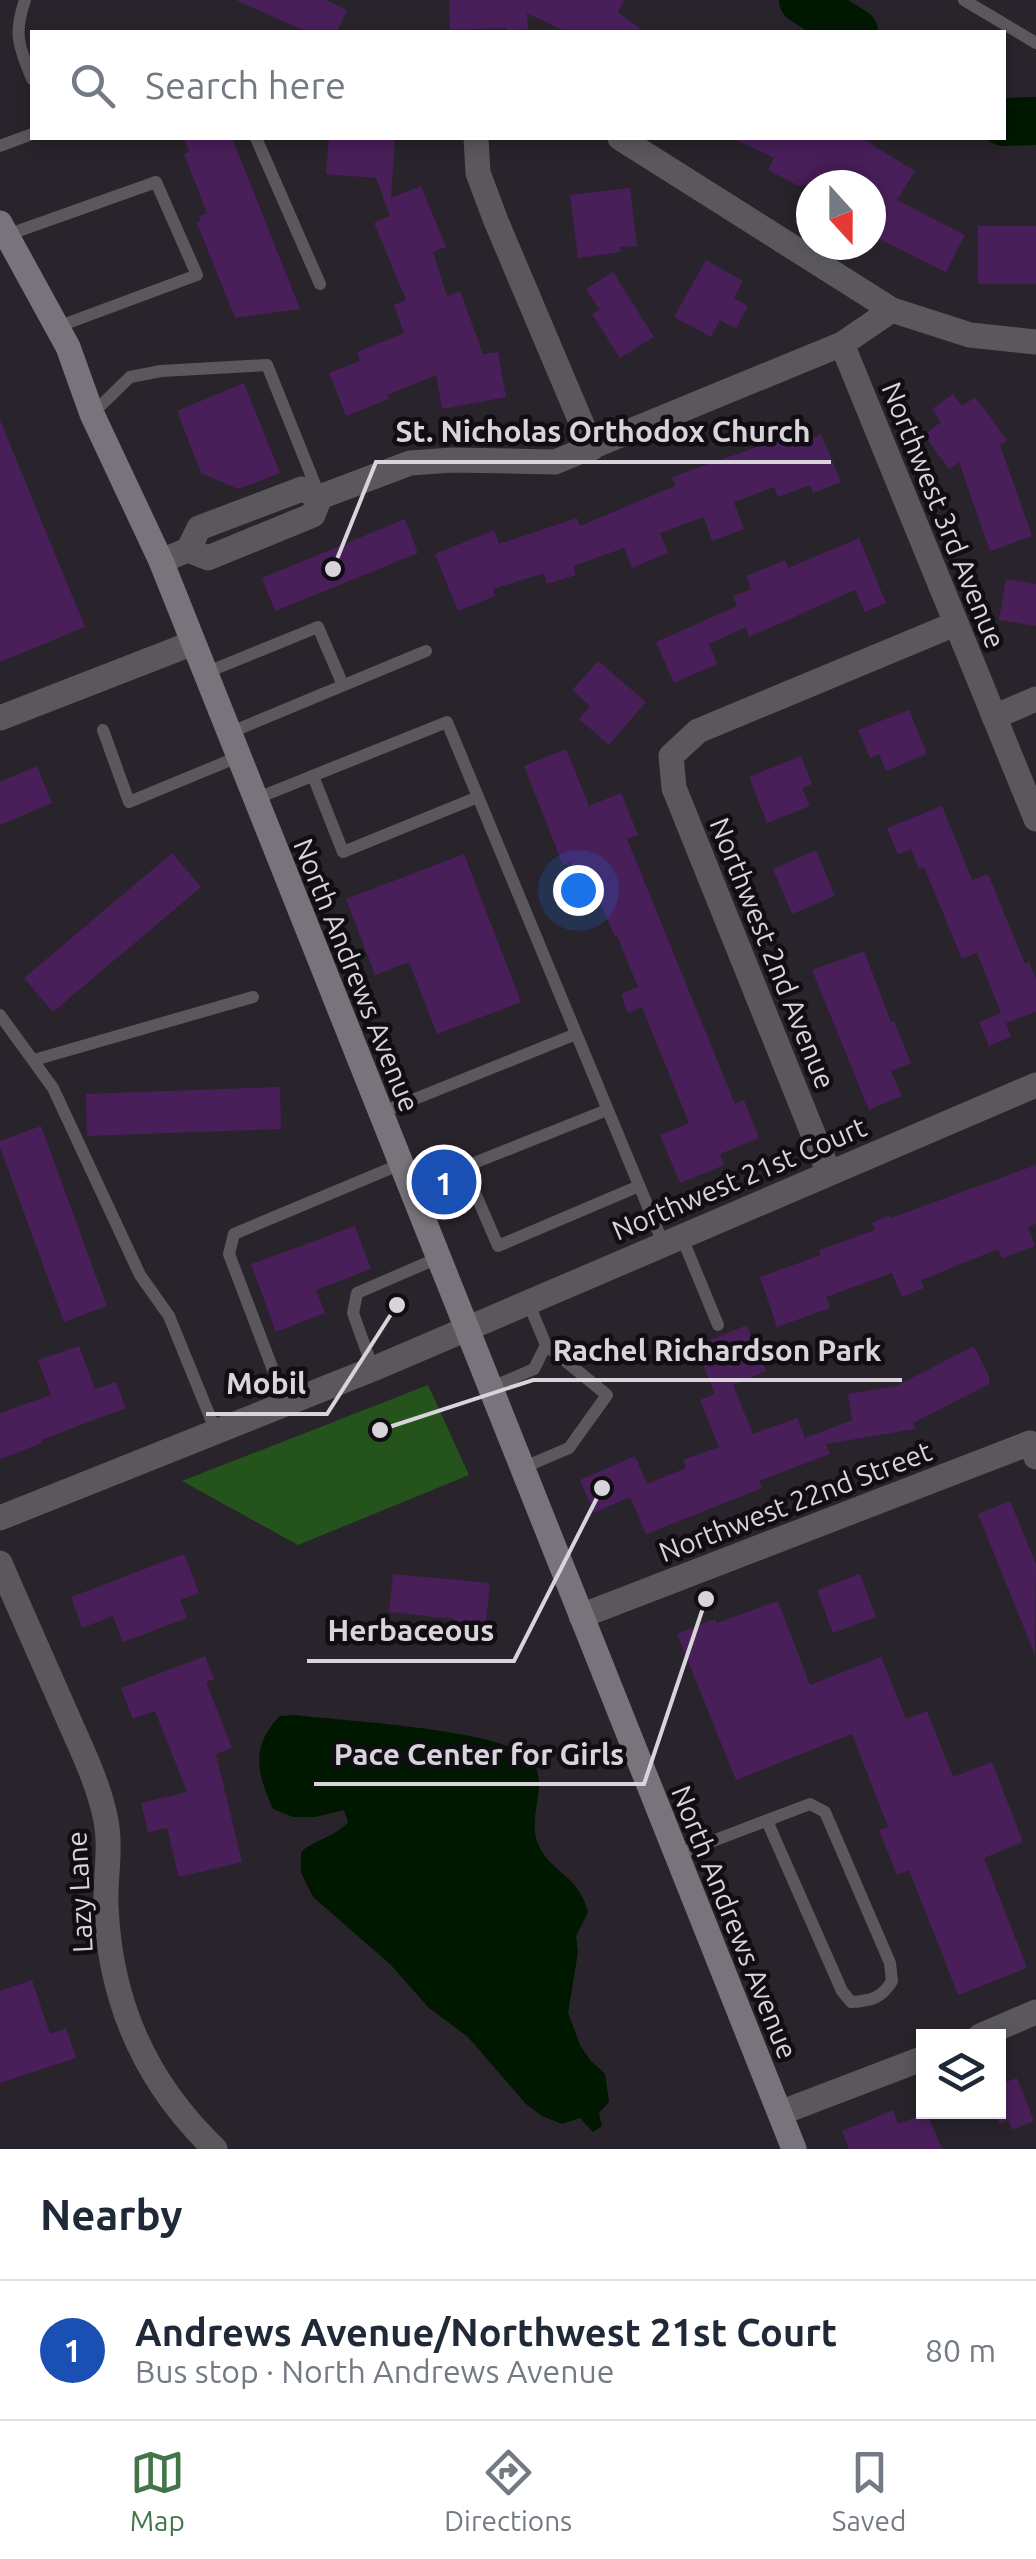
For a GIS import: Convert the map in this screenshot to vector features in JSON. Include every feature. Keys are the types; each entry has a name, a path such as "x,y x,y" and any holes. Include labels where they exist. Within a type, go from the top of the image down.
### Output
{"main road":[{"name":"North Andrews Avenue","path":"2,232 68,347 92,414 161,561 794,2149"}],"street":[{"path":"476,140 478,173 496,221 592,448"},
{"path":"623,140 892,310 970,335 1036,342"},
{"path":"161,561 188,550 208,558 313,515 320,496 410,463 555,462 842,344 892,310"},
{"name":"Northwest 3rd Avenue","path":"842,344 1036,819"},
{"name":"Northwest 2nd Avenue","path":"828,1172 674,788 671,756 698,731 955,624"},
{"path":"0,718 193,644"},
{"path":"994,717 1036,700"},
{"name":"Northwest 21st Court","path":"0,1518 373,1369 1036,1085"},
{"name":"Northwest 22nd Street","path":"581,1616 1033,1450"},
{"name":"Lazy Lane","path":"0,1563 83,1754 106,1818 108,1930 123,2012 150,2066 192,2124 216,2149"},
{"path":"996,2029 1036,2012"},
{"path":"780,2113 916,2061"}],"lane":[{"path":"25,0 16,25 18,43 30,74"},
{"path":"964,0 1036,44"},
{"path":"0,146 30,135"},
{"path":"257,140 320,284"},
{"path":"2,232 156,182 197,275 57,327"},
{"path":"92,414 130,377 267,365 320,496"},
{"path":"205,673 318,628 343,685"},
{"path":"228,733 426,650"},
{"path":"255,799 447,722 639,1186 718,1324"},
{"path":"103,730 129,802 238,758"},
{"path":"312,776 343,852 478,798"},
{"path":"34,1060 252,997"},
{"path":"0,1014 53,1088 140,1274 170,1316 217,1434"},
{"path":"380,1113 576,1034"},
{"path":"608,1110 464,1168 498,1246 639,1186"},
{"path":"286,1404 228,1254 234,1234 400,1164"},
{"path":"373,1369 353,1313 357,1293 438,1258"},
{"path":"522,1468 569,1448 607,1395 546,1345 528,1302"},
{"path":"490,1388 534,1369 546,1345"},
{"path":"676,1855 767,1820 810,1804 824,1812 890,1963 892,1980 884,1994 851,2002 842,1992 767,1820"}],"green space":[{"path":"428,1385 469,1475 298,1545 182,1481"}],"shaded area":[{"path":"280,1716 461,1734 520,1751 534,1763 539,1783 535,1825 539,1846 578,1890 588,1912 576,1936 578,1952 568,2013 580,2045 605,2074 609,2102 599,2113 602,2126 593,2132 580,2118 562,2124 526,2104 468,2037 429,2008 390,1964 313,1897 301,1873 301,1852 348,1822 344,1810 293,1817 273,1809 260,1772 260,1749"}],"building":[{"path":"236,0 326,0 347,10 338,30 303,30"},
{"path":"449,0 624,0 618,12 642,30 562,30 527,13 528,30 450,30"},
{"path":"185,140 233,140 300,309 235,318 197,223 201,221 199,216 207,213 184,154 189,152"},
{"path":"329,140 395,140 391,198 421,186 446,247 433,252 447,296 460,291 483,354 498,352 506,397 442,409 436,375 346,416 329,373 360,361 357,352 404,333 394,305 406,300 374,223 390,216 376,178 326,174"},
{"path":"736,140 864,140 915,171 897,200 965,235 946,272 886,242 886,170 796,170 796,184 768,170 774,158"},
{"path":"630,188 637,246 578,258 570,195"},
{"path":"978,226 1036,226 1036,284 978,284"},
{"path":"706,260 743,281 734,298 748,306 736,329 720,320 711,337 674,317"},
{"path":"613,272 654,337 620,358 592,314 600,310 586,289"},
{"path":"244,383 280,473 238,489 201,473 177,411"},
{"path":"953,394 962,406 975,397 1007,440 1000,445 1032,536 990,551 959,462 949,469 924,435 941,422 932,409"},
{"path":"0,420 85,627 0,662"},
{"path":"798,421 806,440 821,434 841,482 813,493 810,485 778,497 774,487 734,502 744,529 712,541 704,517 660,533 668,553 632,568 624,548 573,566 576,575 547,584 544,573 493,589 495,596 458,611 435,554 494,530 499,544 577,518 580,526 675,486 672,477 757,447 754,439"},
{"path":"405,519 418,553 275,611 262,578"},
{"path":"859,538 886,603 865,612 855,590 749,637 746,627 709,644 717,664 674,683 656,642 737,606 733,596 751,589 746,576 785,560 788,568"},
{"path":"1006,579 1036,584 1036,626 999,620"},
{"path":"598,661 646,702 609,745 579,719 590,706 572,690"},
{"path":"909,710 927,754 886,771 879,754 870,758 858,730"},
{"path":"566,749 589,806 621,793 638,835 627,839 735,1104 744,1100 759,1138 720,1154 724,1165 680,1183 660,1135 689,1123 642,1007 628,1013 621,994 638,987 617,936 600,902 588,907 570,862 563,865 524,766"},
{"path":"801,756 812,784 802,788 810,806 767,823 749,777"},
{"path":"37,766 52,803 0,825 0,782"},
{"path":"942,806 972,880 988,874 1025,964 1029,962 1036,979 1036,1012 1006,1023 1011,1037 989,1046 979,1022 1001,1013 977,953 962,959 924,867 919,869 911,849 898,854 887,828"},
{"path":"816,850 835,896 792,914 773,869"},
{"path":"172,853 201,887 53,1012 24,978"},
{"path":"464,854 521,1002 437,1034 409,962 375,975 346,899"},
{"path":"864,951 911,1063 891,1071 902,1096 869,1110 812,970"},
{"path":"280,1087 281,1129 87,1136 86,1094"},
{"path":"41,1126 107,1306 64,1322 0,1147 0,1141"},
{"path":"1036,1165 1036,1224 1028,1227 1035,1246 1002,1258 998,1249 921,1280 924,1288 902,1297 892,1273 826,1297 830,1308 777,1327 760,1277 875,1230 872,1223 890,1215 891,1218"},
{"path":"355,1226 371,1269 316,1290 325,1313 276,1332 251,1264"},
{"path":"747,1325 766,1371 733,1385 753,1434 797,1418 805,1438 852,1420 848,1394 896,1386 974,1346 989,1384 913,1423 915,1429 826,1444 830,1454 759,1481 762,1488 646,1534 630,1497 594,1513 580,1480 635,1456 647,1484 686,1468 683,1460 719,1447 700,1400 715,1394 695,1346"},
{"path":"79,1346 95,1389 116,1382 126,1408 0,1459 0,1413 51,1395 38,1360"},
{"path":"1010,1501 1036,1564 1035,1655 978,1514"},
{"path":"184,1554 199,1593 180,1600 187,1618 123,1642 113,1616 82,1628 71,1597"},
{"path":"393,1574 490,1583 484,1640 453,1637 455,1619 389,1612"},
{"path":"860,1574 876,1617 833,1633 817,1590"},
{"path":"778,1601 810,1685 881,1657 906,1719 927,1711 953,1777 992,1762 1023,1842 984,1858 1027,1968 958,1995 909,1870 897,1875 879,1830 888,1827 852,1734 736,1780 677,1634"},
{"path":"205,1656 214,1679 206,1682 232,1748 216,1754 242,1862 179,1877 167,1828 148,1832 141,1803 187,1792 155,1711 133,1719 121,1688"},
{"path":"32,1980 50,2034 66,2028 76,2058 0,2083 0,1991"},
{"path":"1017,2078 1034,2121 1012,2130 1008,2120 998,2124 998,2119 1006,2119 1006,2082"},
{"path":"893,2110 898,2124 916,2117 930,2119 942,2149 849,2149 842,2131"}],"waterway":[{"path":"803,0 851,30"},
{"path":"1006,122 1036,121"}],"place":[{"name":"St. Nicholas Orthodox Church","path":"333,569"},
{"name":"Andrews Avenue/Northwest 21st Court","path":"444,1182"},
{"name":"Mobil","path":"397,1305"},
{"name":"Rachel Richardson Park","path":"380,1430"},
{"name":"Herbaceous","path":"602,1488"},
{"name":"Pace Center for Girls","path":"706,1599"}]}
